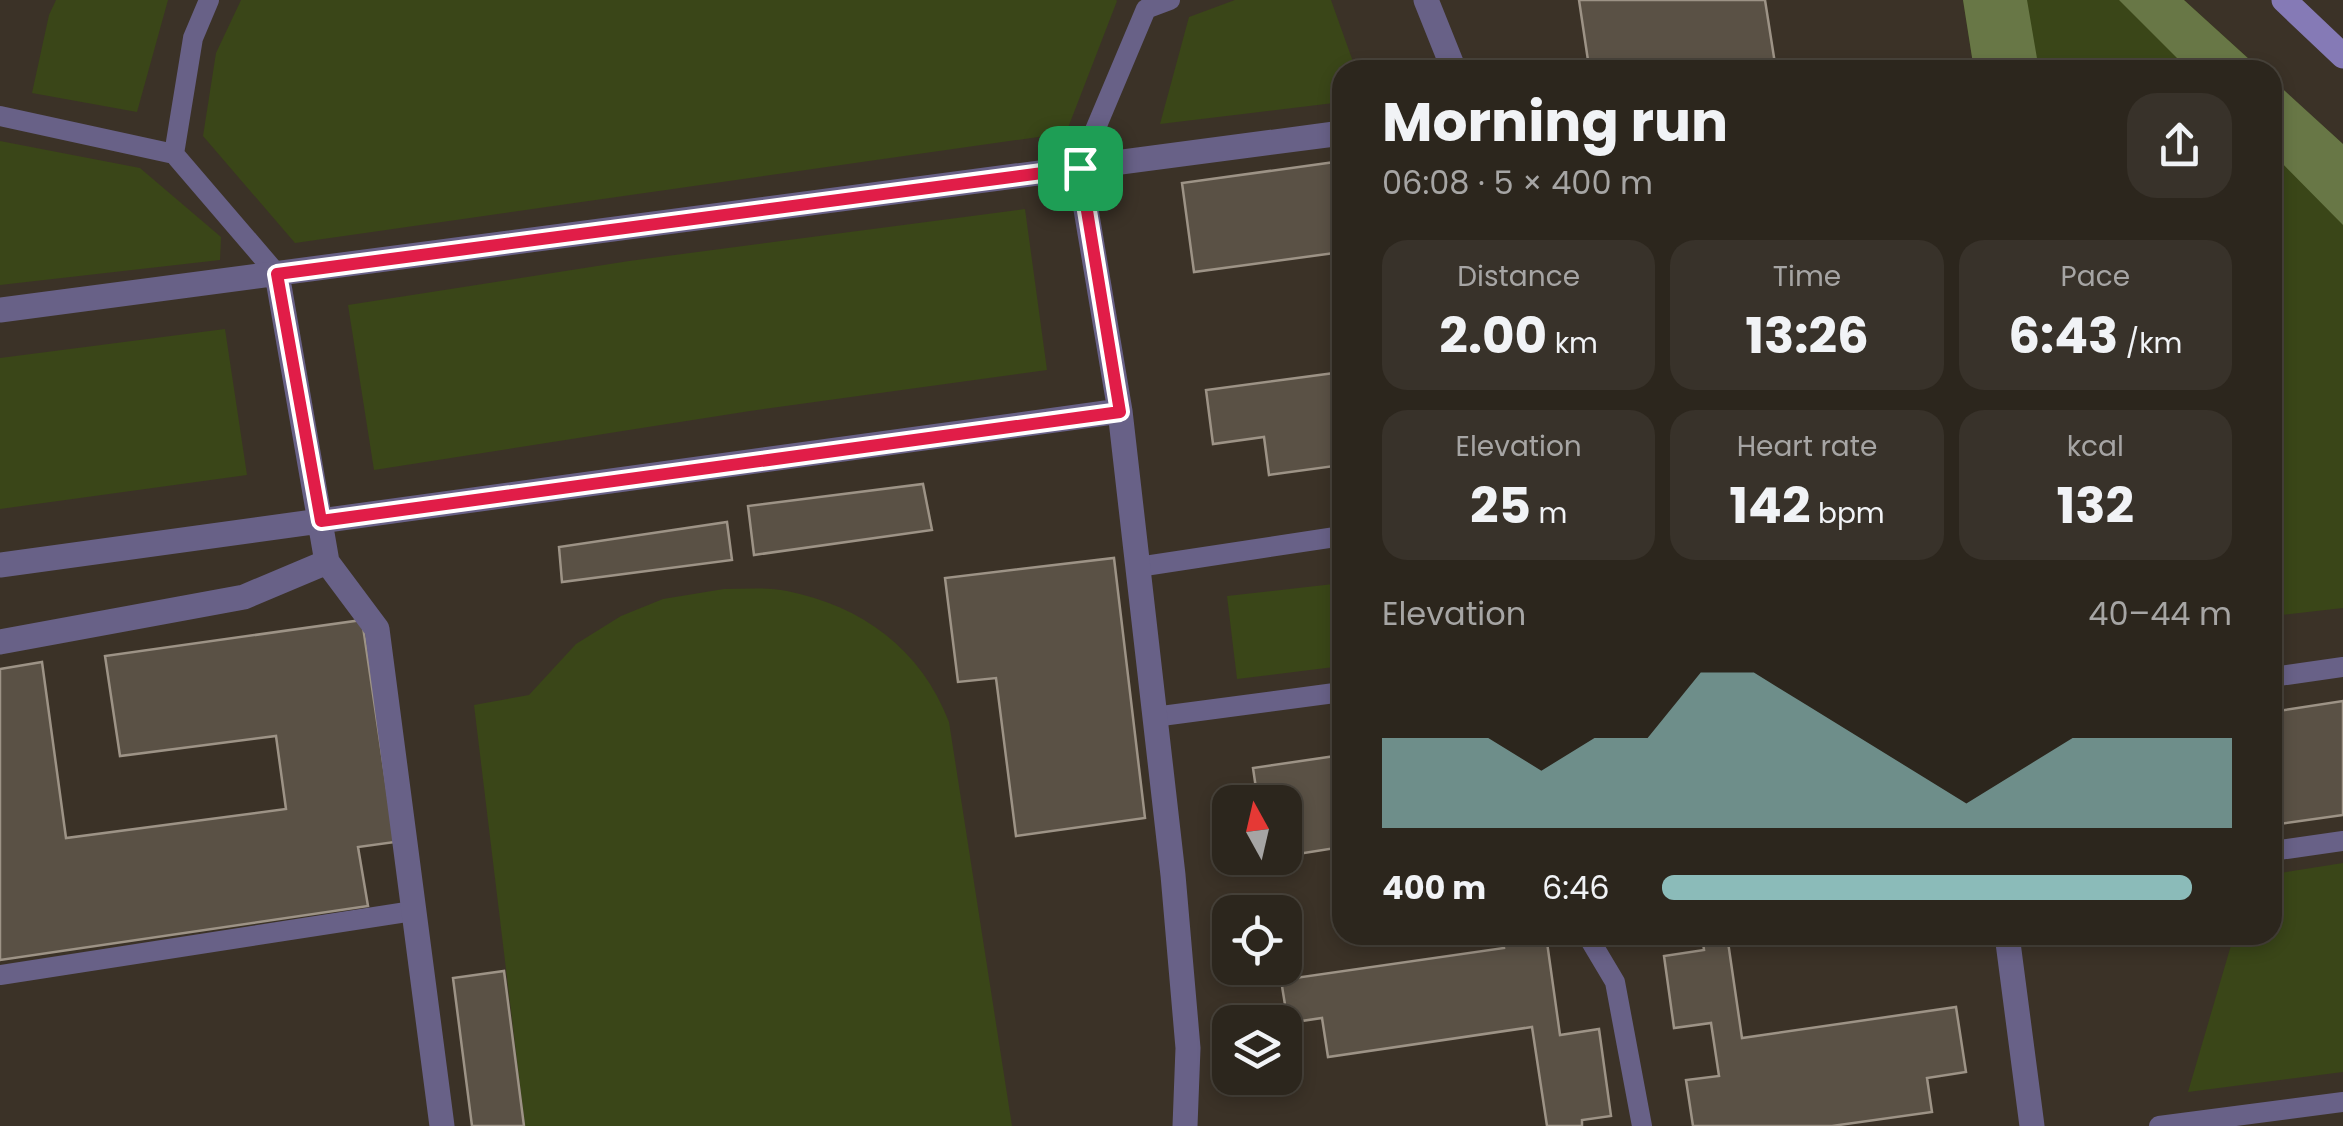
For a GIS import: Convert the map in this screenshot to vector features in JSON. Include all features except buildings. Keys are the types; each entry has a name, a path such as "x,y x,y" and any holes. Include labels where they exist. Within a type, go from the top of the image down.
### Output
{"main road":[{"path":"2284,0 2343,56"}],"street":[{"path":"1426,0 1450,60"},
{"path":"0,310 1332,134"},
{"path":"1080,168 1120,412 1138,567 1188,1048 1185,1126"},
{"path":"277,274 327,562 376,629 442,1126"},
{"path":"0,565 1120,412"},
{"path":"0,642 244,598 327,562"},
{"path":"2007,945 2032,1126"}],"lane":[{"path":"174,154 192,38 209,0"},
{"path":"1080,168 1145,4 1170,0"},
{"path":"0,116 174,154 277,274"},
{"path":"1138,567 1332,538"},
{"path":"2282,676 2343,668"},
{"path":"1154,716 1332,693"},
{"path":"2282,850 2343,841"},
{"path":"0,974 412,911"},
{"path":"1593,945 1615,982 1642,1126"},
{"path":"2160,1126 2343,1102"}],"green space":[{"path":"56,0 168,0 137,112 32,93 49,15"},
{"path":"241,0 1117,1 1066,133 295,243 203,136 216,53"},
{"path":"1235,0 1331,0 1352,60 1332,60 1332,103 1160,124 1189,17"},
{"path":"1963,0 2184,0 2250,60 1972,60"},
{"path":"1963,0 2027,0 2037,60 1972,60"},
{"path":"2119,0 2184,0 2250,60 2179,60"},
{"path":"2282,88 2343,144 2343,225 2282,163"},
{"path":"2282,89 2343,144 2343,608 2282,615"},
{"path":"0,141 140,168 221,237 220,260 0,285"},
{"path":"1025,209 1047,370 750,411 374,470 348,305 629,261"},
{"path":"225,329 247,475 0,509 0,358"},
{"path":"1332,584 1332,667 1237,679 1227,596"},
{"path":"724,589 779,590 814,598 864,620 905,652 937,696 949,722 1012,1126 525,1126 474,705 529,695 576,644 621,616 663,599"},
{"path":"2343,863 2343,1072 2188,1092 2231,945 2282,945 2282,873"}],"route":[{"path":"1080,168 1120,412 321,521 277,274 1080,168"}]}
